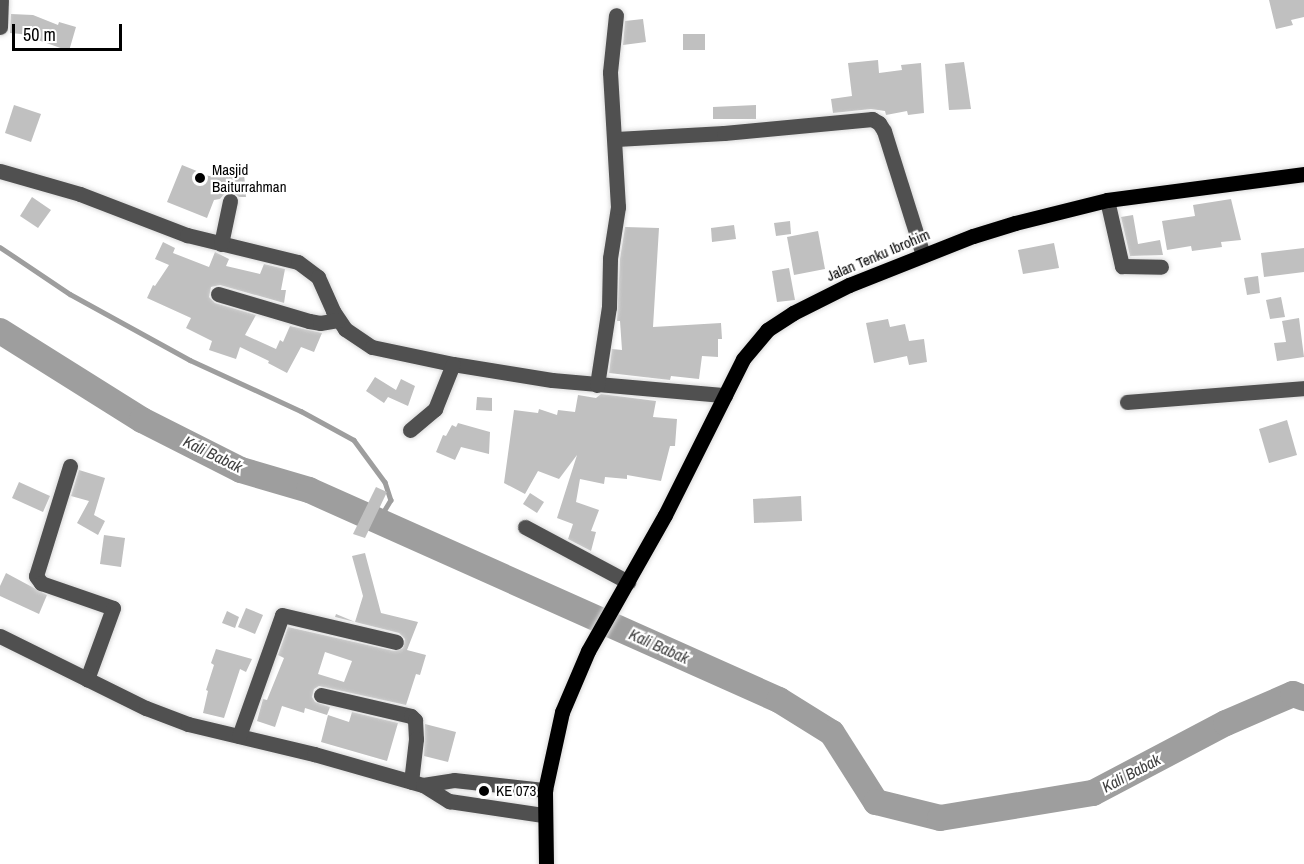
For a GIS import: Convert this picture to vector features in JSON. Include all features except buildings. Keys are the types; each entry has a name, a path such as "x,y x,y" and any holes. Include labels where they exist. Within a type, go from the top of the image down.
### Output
{"main road":[{"name":"Jalan Tenku Ibrohim","path":"546,864 543,815 545,790 562,712 588,651 665,515 742,359 754,343 781,320 849,285 923,255 1015,223 1107,201 1304,174"}],"street":[{"path":"0,27 1,0"},
{"path":"597,385 609,307 610,258 618,207 616,139 610,72 615,15"},
{"path":"616,139 724,133 872,119 884,130 923,255"},
{"path":"0,171 80,194 187,235 290,259 306,266 323,285 338,320 353,336 372,346 453,364 597,385 725,395"},
{"path":"221,244 230,201"},
{"path":"1107,201 1122,266 1161,267"},
{"path":"218,294 309,321 320,323 338,320"},
{"path":"410,430 435,409 453,364"},
{"path":"1127,402 1304,388"},
{"path":"70,466 36,576 41,583 113,608 87,679"},
{"path":"525,527 626,587"},
{"path":"238,736 282,615 396,642"},
{"path":"0,636 168,717 314,754 417,784 449,801 543,815"},
{"path":"321,695 411,716 415,720 417,784"},
{"path":"417,784 454,780 545,790"}],"waterway":[{"path":"0,247 70,294 190,360 301,411 354,440 385,482 391,500 378,522"},
{"name":"Kali Babak","path":"0,331 142,420 241,470 309,490 779,700 832,733 876,802 940,818 1093,793 1226,723 1293,694 1304,698"}],"place":[{"name":"Masjid Baiturrahman","path":"200,178"},
{"name":"KE 073","path":"484,791"}]}
